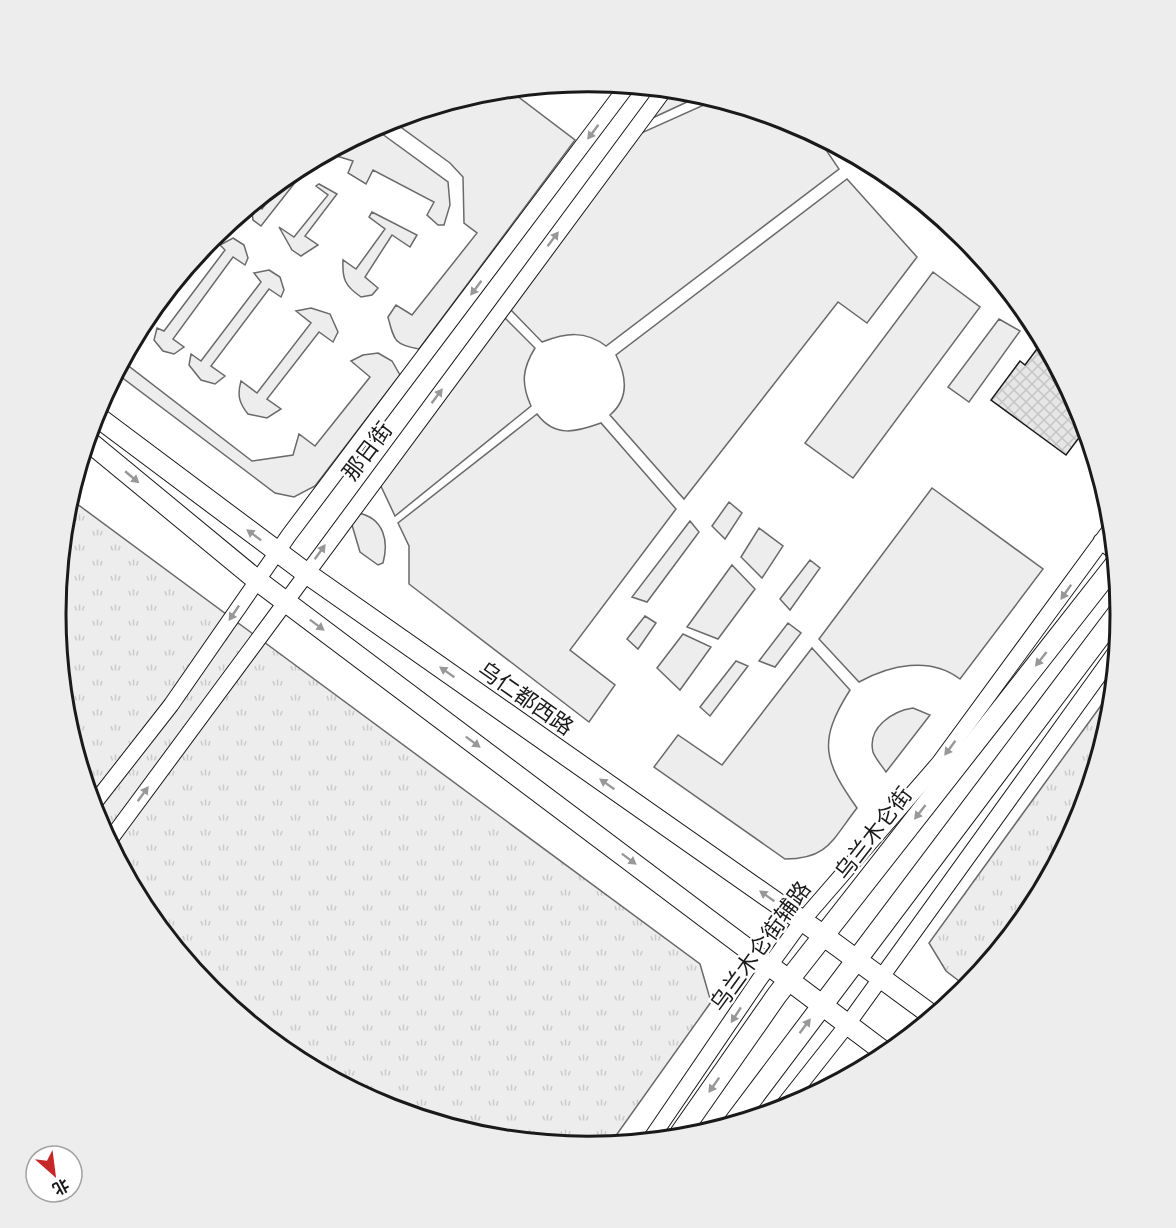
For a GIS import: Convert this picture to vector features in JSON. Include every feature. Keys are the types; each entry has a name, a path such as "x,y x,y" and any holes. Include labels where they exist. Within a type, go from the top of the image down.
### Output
{"main road":[{"name":"乌仁都西路","path":"104,421 278,553 857,959 926,1011"},
{"path":"94,446 258,581 878,1048"},
{"name":"乌兰木仑街","path":"685,1127 789,980 1109,578"},
{"path":"742,1112 1110,624"}],"street":[{"name":"那日街","path":"99,796 171,705 278,553 623,93"},
{"name":"那日街","path":"115,834 659,97"},
{"name":"乌兰木仑街辅路","path":"655,1132 802,921 939,763 1104,537"},
{"path":"1101,541 1106,545"},
{"path":"1090,557 1108,567"},
{"path":"793,1094 848,1025 880,977 1108,663"}],"green space":[{"path":"518,96 575,140 419,349 404,346 396,340 388,317 396,305 412,315 477,233 464,223 463,177 450,163 401,127 453,110"},
{"path":"664,97 688,102 646,121"},
{"path":"703,105 756,120 819,146 826,150 839,169 606,346 583,335 567,335 542,342 510,309 639,134"},
{"path":"383,134 448,182 450,205 444,225 438,225 427,215 434,202 373,170 366,184 348,173 353,161 338,156"},
{"path":"847,179 917,257 867,323 838,302 684,499 610,415 621,401 624,386 622,370 616,355"},
{"path":"296,182 261,226 253,220 252,215 270,200"},
{"path":"319,184 337,194 305,236 318,245 301,256 292,250 279,227 294,237 328,195 316,186"},
{"path":"372,212 417,235 410,247 392,235 365,277 378,288 372,295 361,297 346,282 343,260 356,269 385,229 369,217"},
{"path":"233,238 244,245 248,258 245,265 233,257 173,339 184,347 174,354 163,351 154,340 157,328 164,331 225,250 220,245"},
{"path":"269,270 280,277 284,290 281,297 269,289 211,366 225,376 215,384 201,380 189,365 191,354 201,361 261,282 254,273"},
{"path":"933,272 980,307 853,478 805,443"},
{"path":"311,308 330,314 338,332 333,342 319,332 267,399 281,409 267,418 248,414 240,399 241,381 257,393 311,323 296,311"},
{"path":"503,316 535,348 527,363 524,377 531,406 395,516 379,482"},
{"path":"999,319 1020,331 969,402 948,387"},
{"path":"378,353 392,361 400,375 315,486 294,497 275,493 123,378 129,366 252,461 293,455 299,434 315,446 370,377 351,361 363,355"},
{"path":"537,414 551,427 566,431 583,429 601,423 676,509 570,650 615,685 589,722 409,584 409,546 398,523"},
{"path":"932,488 1043,569 960,679 936,667 923,665 884,671 859,682 819,639"},
{"path":"729,502 742,513 725,539 712,526"},
{"path":"78,505 700,964 711,1002 616,1135 554,1135 520,1132 486,1126 420,1108 357,1082 327,1066 270,1028 219,983 174,932 136,875 120,845 94,782 76,716 67,648 67,580 70,546"},
{"path":"358,513 374,520 379,525 385,539 383,563 378,565 360,552 352,525"},
{"path":"690,521 699,532 647,602 632,597"},
{"path":"759,528 783,546 762,578 741,557"},
{"path":"810,560 820,568 790,610 780,599"},
{"path":"732,565 755,589 718,639 687,627"},
{"path":"645,616 656,623 638,649 627,639"},
{"path":"788,623 801,633 775,667 759,661"},
{"path":"683,634 711,647 680,690 657,668"},
{"path":"812,648 850,690 833,724 829,738 829,751 837,777 857,808 828,846 811,856 785,859 654,767 678,735 722,765"},
{"path":"736,661 748,666 710,716 700,707"},
{"path":"1102,704 1092,749 1070,814 1040,875 1002,932 959,981 946,971 929,943"},
{"path":"913,708 930,715 886,772 873,752 874,735 883,722 890,717"}],"building":[{"path":"1037,349 1056,383 1079,438 1066,455 991,400 1020,361 1025,365"}]}
